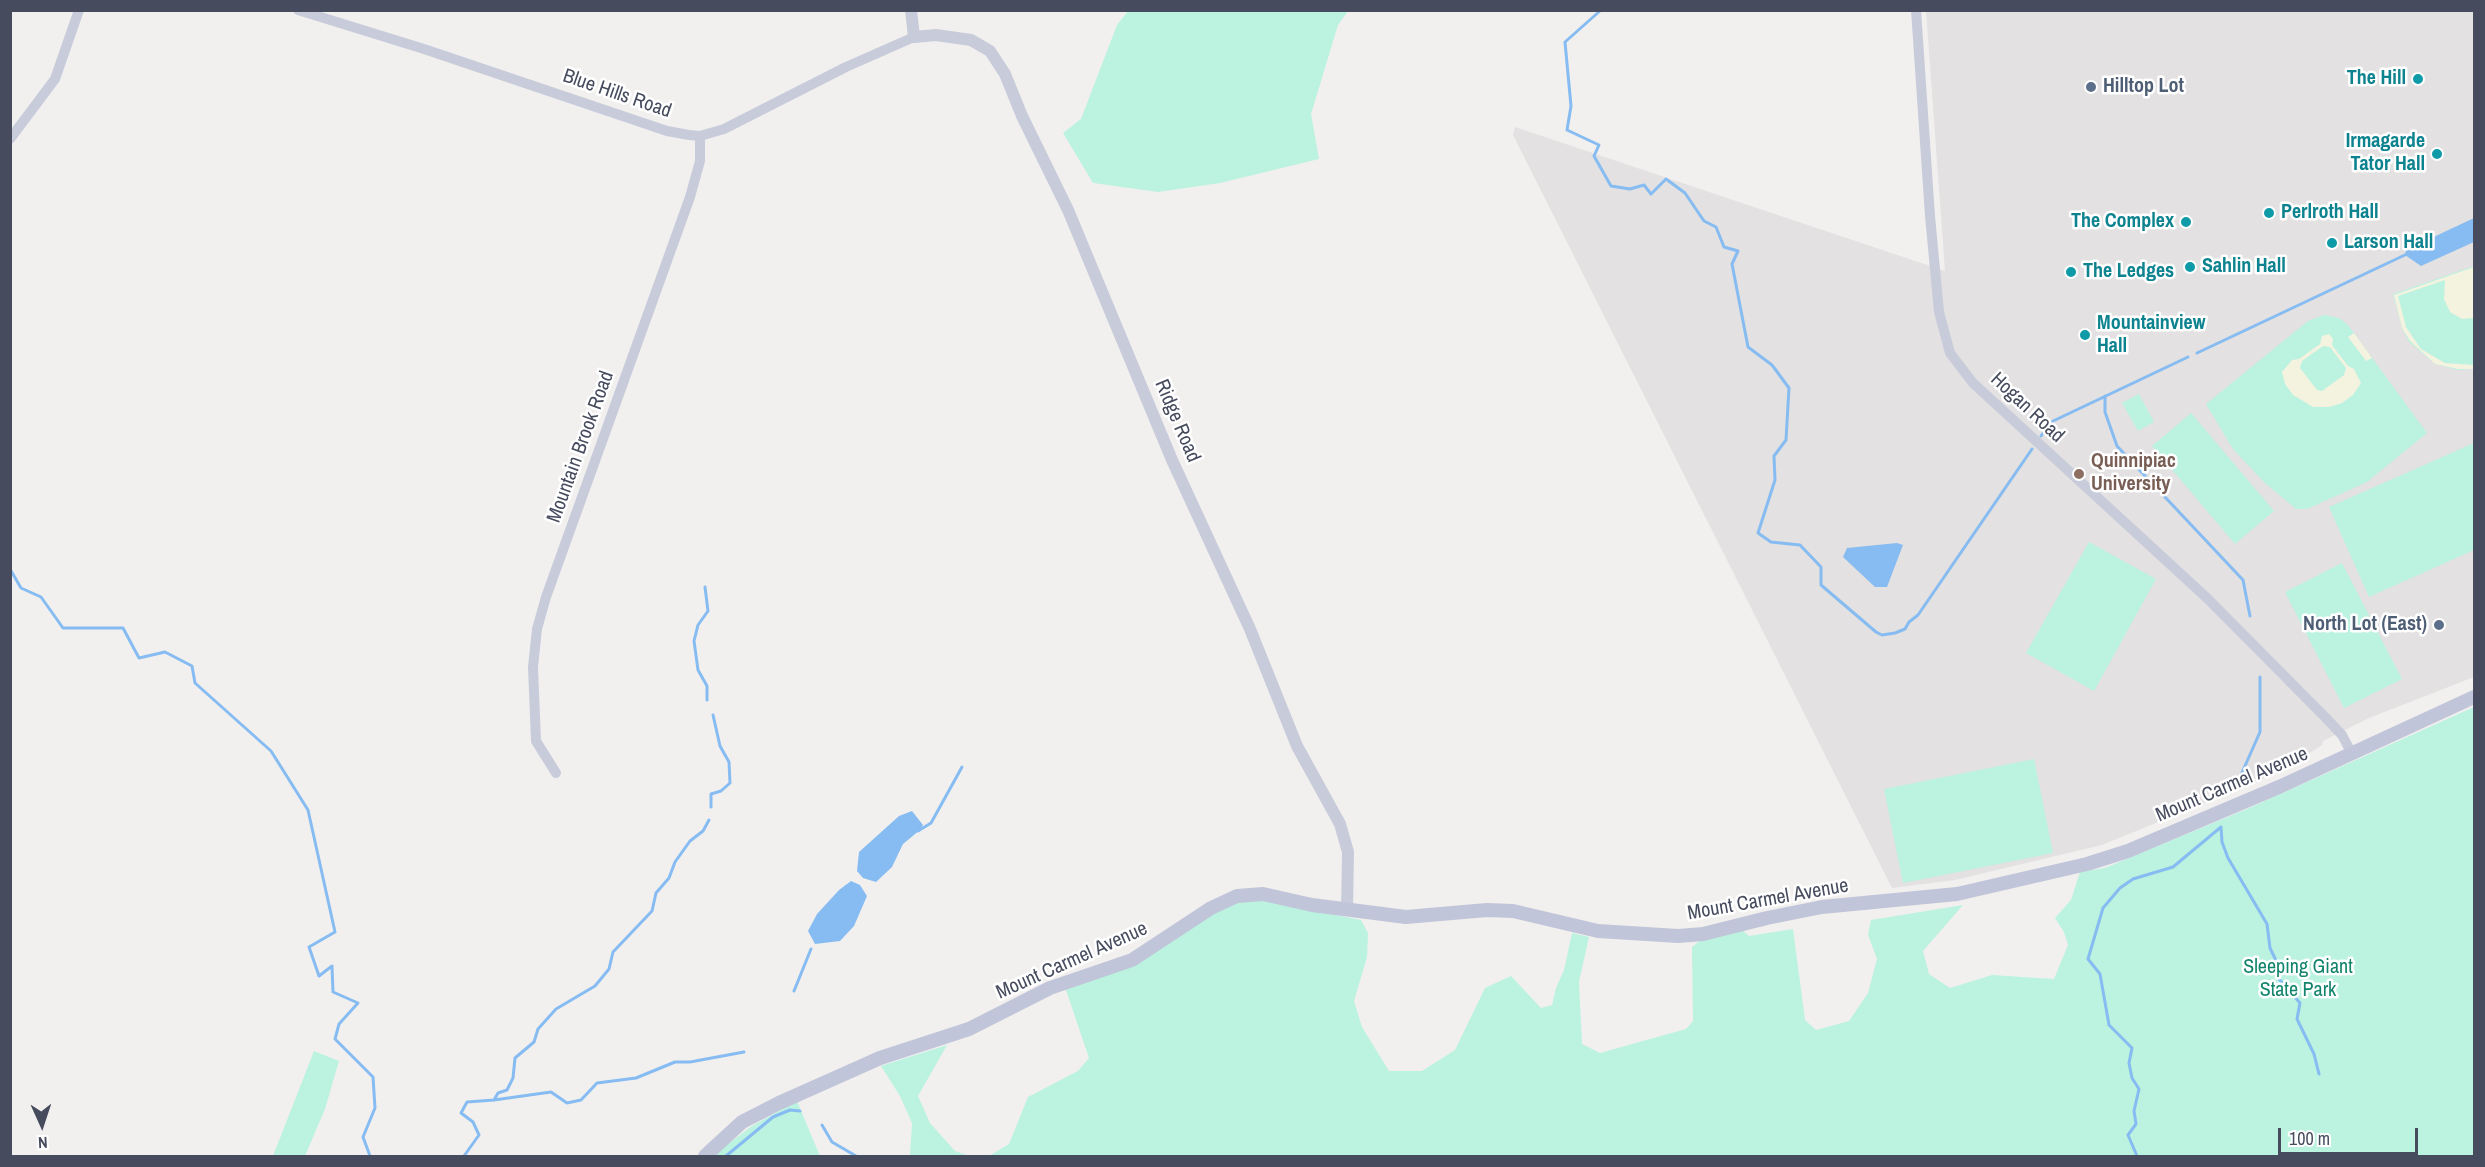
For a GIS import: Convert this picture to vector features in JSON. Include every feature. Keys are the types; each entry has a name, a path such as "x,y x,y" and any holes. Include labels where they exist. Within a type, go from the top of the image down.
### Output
{"main road":[{"name":"Mount Carmel Avenue","path":"705,1156 742,1122 779,1103 880,1058 969,1029 1050,988 1132,960 1211,908 1237,896 1263,894 1347,910 1406,917 1500,910 1608,932 1703,934 1794,912 1957,894 2087,864 2153,841 2352,754 2475,697"}],"street":[{"path":"10,139 55,79 79,10"},
{"name":"Blue Hills Road","path":"298,10 424,49 667,131 700,135 745,119 846,67 914,37"},
{"path":"911,10 914,37"},
{"name":"Hogan Road","path":"1916,10 1939,312 1950,353 1973,383 2208,599 2342,735 2352,754"},
{"name":"Ridge Road","path":"914,37 936,35 971,40 990,51 1005,74 1022,116 1073,220 1172,460 1250,629 1296,746 1340,824 1348,852 1347,910"},
{"name":"Mountain Brook Road","path":"556,773 536,741 533,667 537,629 549,588 690,197 700,161 700,135"}],"shaded area":[{"name":"Quinnipiac University","path":"1926,11 2474,11 2474,677 2369,718 2323,741 2322,745 2313,751 2261,780 2102,845 1955,880 1892,888 1513,135 1515,127 1945,271"}],"green space":[{"path":"1128,11 1348,11 1338,25 1311,114 1319,159 1220,183 1158,192 1093,183 1063,133 1081,119 1117,25"},
{"path":"2474,266 2474,369 2458,370 2435,364 2409,342 2402,328 2393,294"},
{"path":"2324,315 2339,318 2348,325 2427,433 2367,482 2307,509 2296,509 2265,483 2233,449 2206,404 2308,321"},
{"path":"2139,394 2154,422 2138,431 2122,403"},
{"path":"2191,413 2274,511 2235,544 2152,446"},
{"path":"2474,443 2474,550 2369,597 2329,507"},
{"path":"2089,542 2156,579 2094,691 2026,653"},
{"path":"2342,563 2402,679 2344,708 2285,592"},
{"name":"Sleeping Giant State Park","path":"2474,707 2474,1156 989,1156 1009,1144 1028,1097 1078,1071 1089,1058 1065,987 1135,965 1220,908 1245,900 1261,900 1361,920 1368,933 1367,957 1354,1001 1362,1027 1389,1071 1422,1071 1455,1050 1485,988 1511,976 1541,1008 1552,1005 1564,970 1572,933 1589,937 1579,982 1582,1044 1600,1053 1686,1029 1693,1021 1692,947 1701,940 1742,930 1749,936 1793,929 1805,1020 1816,1030 1849,1021 1868,993 1877,959 1868,935 1871,920 1963,905 1923,951 1929,974 1950,988 1992,975 2054,979 2068,945 2064,932 2055,918 2071,900 2080,872 2105,868 2247,809"},
{"path":"2034,759 2053,853 1903,883 1884,789"},
{"path":"947,1045 918,1096 930,1123 955,1151 970,1156 910,1156 912,1123 900,1096 881,1066"},
{"path":"314,1051 339,1061 325,1109 305,1156 273,1156"},
{"path":"797,1101 820,1156 712,1156 752,1126"}],"sand":[{"path":"2474,267 2474,318 2462,319 2450,312 2444,299 2445,280 2398,296 2406,327 2421,349 2445,363 2474,365 2474,369 2458,369 2435,364 2410,341 2402,328 2394,295"},
{"path":"2354,333 2372,358 2366,361 2348,337"},
{"path":"2329,334 2333,339 2332,345 2348,366 2354,369 2361,383 2353,395 2342,403 2329,407 2313,407 2293,395 2285,384 2282,372 2292,360 2299,359 2320,344 2322,336","holes":["2323,346 2330,347 2346,368 2344,375 2322,391 2317,390 2300,368 2302,361"]}],"water":[{"path":"2474,218 2474,242 2421,266 2405,255 2406,250"},
{"path":"1897,543 1903,545 1887,587 1875,587 1843,557 1847,548"},
{"path":"912,811 923,825 920,830 903,844 892,867 876,882 863,878 857,871 859,852 899,816"},
{"path":"851,881 860,885 867,896 854,926 840,941 815,944 808,931 817,914 839,890"}],"waterway":[{"path":"1601,10 1565,42 1571,106 1567,130 1599,145 1594,156 1611,186 1630,189 1644,185 1651,194 1666,179 1685,193 1704,221 1716,227 1724,247 1738,251 1732,264 1748,347 1772,365 1789,388 1786,440 1774,456 1775,480 1758,533 1771,542 1800,545 1821,567 1821,585 1876,632 1882,635 1895,633 1905,629 1909,622 1918,615 2032,449"},
{"path":"2197,353 2407,254"},
{"path":"2041,436 2051,422 2188,357"},
{"path":"2105,396 2105,412 2117,446 2243,580 2250,616"},
{"path":"10,569 21,588 41,597 63,628 123,628 139,658 165,652 192,666 195,683 271,751 308,810 335,932 309,947 319,976 332,966 333,992 358,1003 339,1024 335,1039 373,1077 375,1108 363,1137 370,1156"},
{"path":"705,587 708,611 698,625 694,641 698,670 707,686 707,700"},
{"path":"2237,784 2260,732 2260,677"},
{"path":"711,807 711,794 721,791 730,783 729,762 720,746 713,715"},
{"path":"918,831 931,823 962,767"},
{"path":"464,1156 479,1135 473,1122 461,1113 467,1102 494,1100 498,1093 507,1090 513,1078 515,1058 534,1042 538,1029 556,1009 595,986 609,969 613,952 652,911 656,893 669,878 675,862 690,841 703,831 709,820"},
{"path":"2221,827 2222,842 2228,858 2267,924 2270,948 2280,969 2279,979 2300,1003 2297,1019 2314,1054 2319,1074"},
{"path":"2137,1156 2128,1135 2136,1124 2134,1111 2139,1089 2132,1078 2129,1063 2132,1048 2109,1025 2100,974 2088,959 2103,908 2120,888 2133,879 2173,867 2221,827"},
{"path":"794,991 811,949"},
{"path":"494,1100 551,1092 567,1103 581,1100 597,1083 636,1078 675,1062 690,1062 744,1052"},
{"path":"726,1156 773,1117 790,1110 800,1111"},
{"path":"822,1125 832,1142 856,1156"}],"place":[{"name":"The Hill","path":"2418,79"},
{"name":"Hilltop Lot","path":"2091,87"},
{"name":"Irmagarde Tator Hall","path":"2437,154"},
{"name":"Perlroth Hall","path":"2269,213"},
{"name":"The Complex","path":"2186,222"},
{"name":"Larson Hall","path":"2332,243"},
{"name":"Sahlin Hall","path":"2190,267"},
{"name":"The Ledges","path":"2071,272"},
{"name":"Mountainview Hall","path":"2085,335"},
{"name":"Quinnipiac University","path":"2079,474"},
{"name":"North Lot (East)","path":"2439,625"}]}
